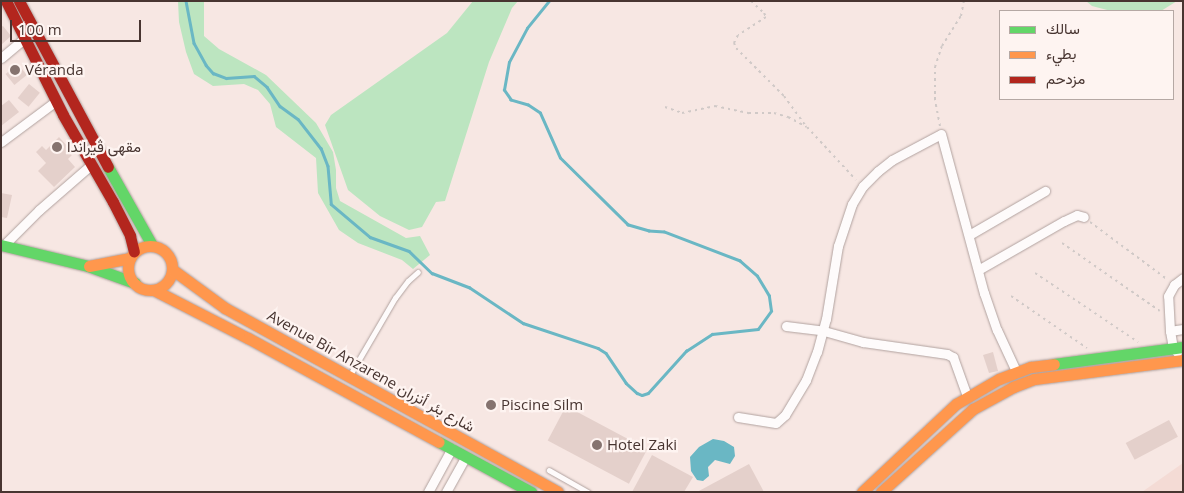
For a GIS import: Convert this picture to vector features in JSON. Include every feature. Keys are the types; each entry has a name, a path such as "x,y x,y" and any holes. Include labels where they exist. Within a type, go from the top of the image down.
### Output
{"main road":[{"path":"6,1 56,101 118,210 130,236 132,255 128,271 134,284"},
{"path":"3,245 88,266 143,289 154,290 164,285 172,270 168,254 152,245 72,103 20,1"},
{"path":"88,266 132,255 143,247 152,245"},
{"name":"Avenue Bir Anzarene شارع بئر أنزران","path":"172,270 225,308 558,492"},
{"name":"Avenue Bir Anzarene شارع بئر أنزران","path":"154,290 257,342 531,492"},
{"path":"862,492 967,396 1016,372 1031,367 1178,347"},
{"path":"881,492 966,415 1013,387 1034,379 1183,360"},
{"path":"452,448 458,437"},
{"path":"466,456 473,445"}],"street":[{"path":"1,58 24,39"},
{"path":"1,142 56,101"},
{"path":"738,417 771,423 781,420 806,380 824,331 838,246 846,218 863,186 892,160 941,134 978,270 997,330 1016,372"},
{"path":"3,245 39,210 92,164"},
{"path":"969,235 1045,191"},
{"path":"978,270 1074,216 1084,218"},
{"path":"1183,278 1174,285 1168,296 1170,331 1183,360"},
{"path":"786,326 824,331 863,342 906,346 951,356 967,396"},
{"path":"1170,331 1183,329"},
{"path":"428,492 452,448"},
{"path":"446,492 466,456"}],"lane":[{"path":"349,376 395,298 408,281 418,272"},
{"path":"549,470 588,492"}],"path":[{"path":"751,1 766,14 766,17 738,35 734,42 736,48 784,96 807,126 863,186"},
{"path":"941,134 936,100 935,67 942,46 961,16 964,1"},
{"path":"665,108 678,113 714,106 749,113 774,113 807,126"},
{"path":"1084,218 1174,285"},
{"path":"1062,243 1168,317"},
{"path":"1035,272 1150,351"},
{"path":"1011,296 1100,357"}],"shaded area":[{"path":"1183,463 1183,492 1142,492"}],"green space":[{"path":"178,1 204,1 204,36 219,49 266,75 316,123 333,152 336,188 340,201 406,238 420,236 430,255 413,269 402,260 358,243 339,230 318,193 316,158 276,127 270,104 258,90 244,84 213,86 194,74 186,52 179,22"},
{"path":"473,1 518,1 512,8 489,62 445,201 436,202 422,227 409,230 380,216 348,190 325,125 331,115 447,33"},
{"path":"1086,1 1177,1 1163,10 1107,10 1092,6"}],"water":[{"path":"713,439 724,441 734,447 735,456 730,464 715,460 708,467 709,476 703,481 697,480 691,471 690,457 699,447"}],"building":[{"path":"3,26 11,36 1,45 1,27"},
{"path":"18,64 27,75 14,85 6,74"},
{"path":"29,84 40,93 29,107 18,98"},
{"path":"9,100 19,112 1,126 1,106"},
{"path":"59,137 69,148 67,150 72,155 68,159 75,167 54,187 38,171 46,163 36,152 42,146 46,150"},
{"path":"1,193 12,195 7,218 1,217"},
{"path":"993,352 998,371 989,373 983,355"},
{"name":"Hotel Zaki","path":"566,406 647,449 629,484 548,440"},
{"path":"1169,420 1178,437 1135,460 1126,443"},
{"name":"Hotel Zaki","path":"652,455 693,477 684,492 632,492"},
{"name":"Hotel Zaki","path":"749,464 764,492 697,492"}],"waterway":[{"path":"186,1 194,43 206,65 213,73 226,78 254,76 267,87 280,106 298,119 321,148 328,166 331,204 370,237 409,251 432,273 469,287 523,323 598,348 606,353 626,383 642,395 648,393 686,351 712,334 758,329 771,311 769,296 757,276 740,261 664,232 649,231 628,225 560,158 540,113 528,105 511,100 504,90 509,62 527,28 549,1"}],"traffic: fast":[{"path":"108,167 152,245"},
{"path":"1,245 88,266 135,283"},
{"path":"1054,364 1183,347"},
{"path":"439,442 531,492"}],"traffic: slow":[{"path":"154,246 166,252 171,259 172,268 171,277 166,284 159,289 146,290 134,284 129,277 128,264 134,252 141,247 154,246"},
{"path":"89,266 130,258"},
{"path":"173,270 225,308 558,492"},
{"path":"154,290 248,338 439,442"},
{"path":"881,492 973,409 1013,387 1034,379 1183,360"},
{"path":"862,492 956,404 999,379 1031,367 1054,364"}],"traffic: jam":[{"path":"6,1 63,115 113,202 130,236 134,252"},
{"path":"19,1 108,167"}],"place":[{"name":"Véranda","path":"15,70"},
{"name":"مقهى ڤيراندا","path":"57,147"},
{"name":"Piscine Silm","path":"491,405"},
{"name":"Hotel Zaki","path":"597,445"}]}
